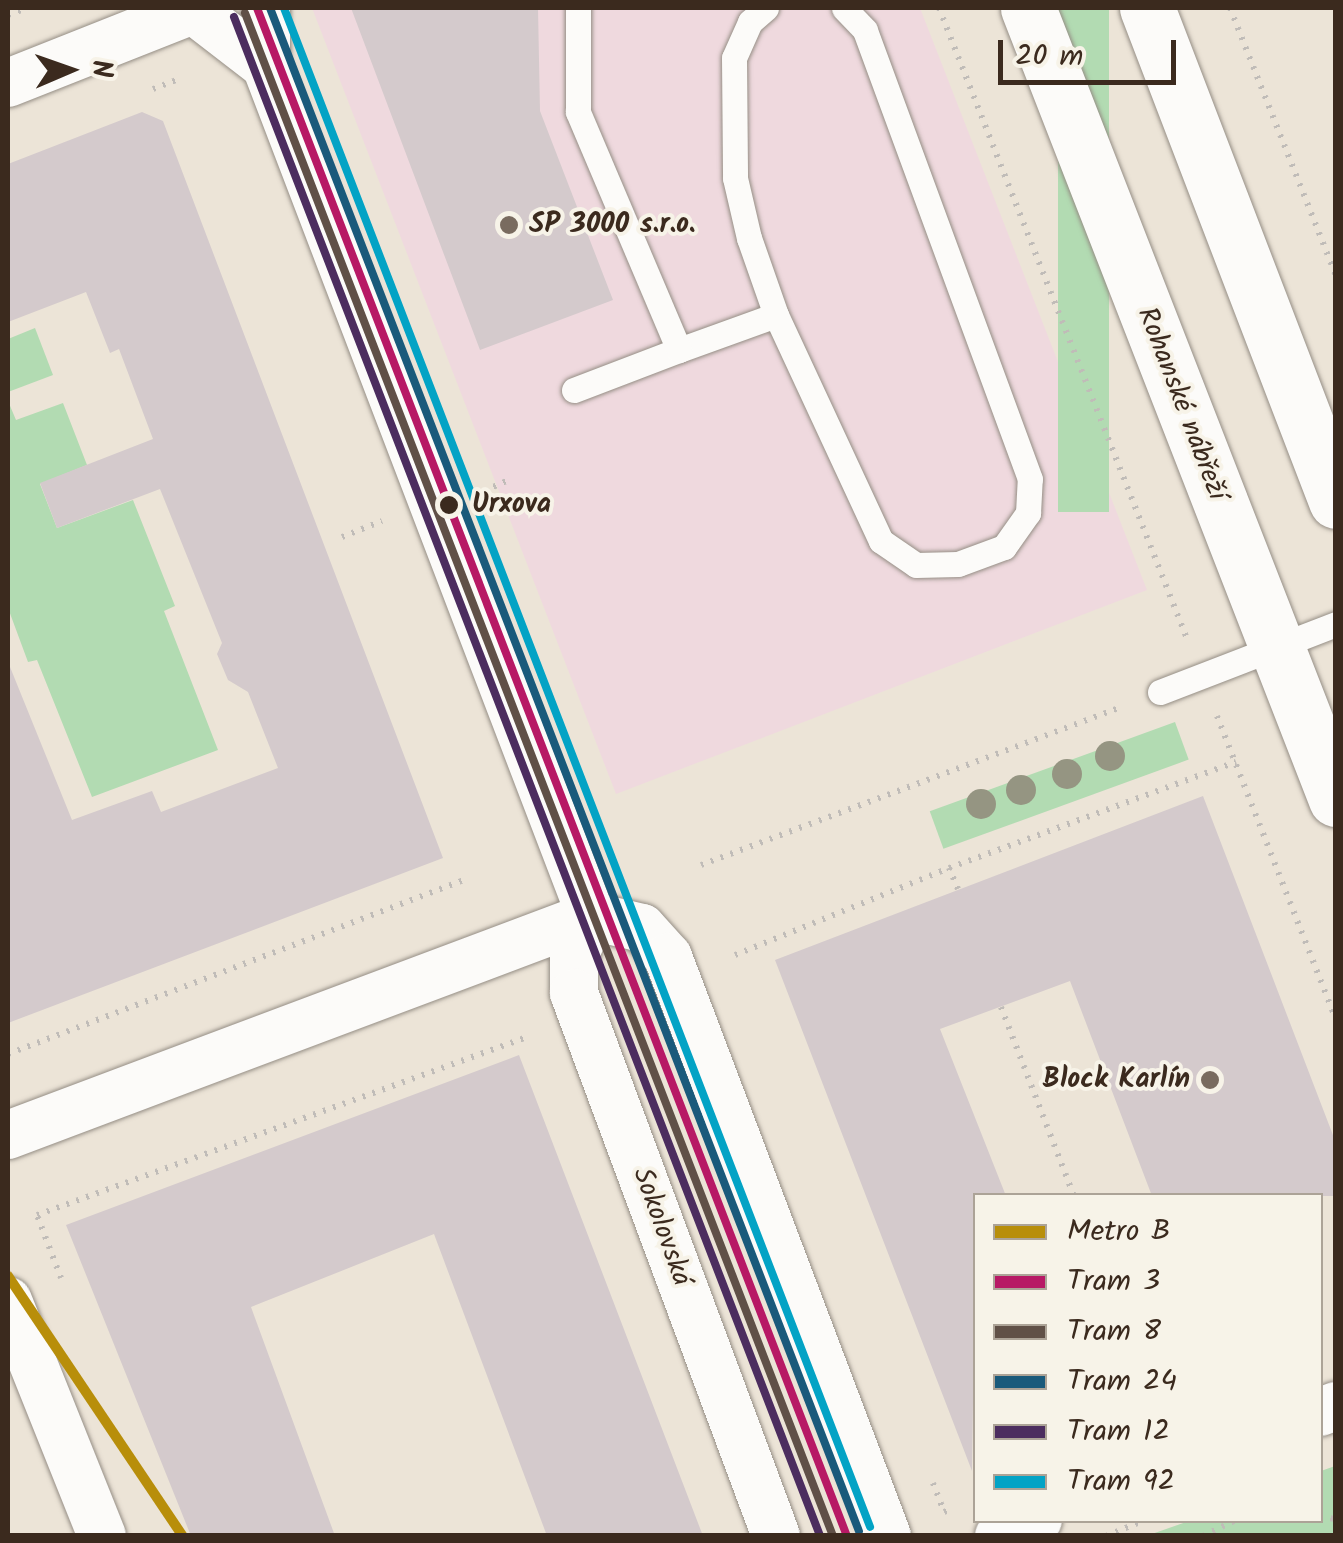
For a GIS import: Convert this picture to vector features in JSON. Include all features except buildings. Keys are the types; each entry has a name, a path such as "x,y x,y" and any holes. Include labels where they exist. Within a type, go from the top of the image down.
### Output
{"main road":[{"name":"Rohanské nábřeží","path":"1028,8 1336,799"},
{"path":"1148,8 1336,502"}],"street":[{"path":"266,8 266,66 592,916"},
{"path":"8,84 191,9 243,42 266,66"},
{"path":"8,1135 592,916 642,928 668,956 886,1536"},
{"name":"Sokolovská","path":"592,916 574,957 574,993 776,1536"},
{"path":"8,1300 102,1536"},
{"path":"998,1536 1030,1523"}],"lane":[{"path":"578,8 578,112 679,350"},
{"path":"766,8 750,22 734,58 731,119 735,178 776,315 882,541 916,565 958,564 1004,547 1028,513 1030,479 865,30 844,8"},
{"path":"574,390 776,315"},
{"path":"1160,692 1336,624"}],"path":[{"path":"8,15 28,8"},
{"path":"938,8 1336,1020"},
{"path":"1230,8 1336,276"},
{"path":"478,494 509,480"},
{"path":"342,538 386,519"},
{"path":"701,865 1160,692"},
{"path":"734,956 949,868 1236,762"},
{"path":"949,868 958,889"},
{"path":"8,1054 466,880"},
{"path":"1001,1007 1073,1193"},
{"path":"37,1215 527,1038"},
{"path":"933,1483 944,1512 960,1506"},
{"path":"1106,1536 1138,1523"},
{"path":"1203,1536 1230,1523"}],"shaded area":[{"path":"312,8 920,8 1147,590 616,794"}],"green space":[{"path":"1058,8 1109,8 1109,512 1058,512"},
{"path":"35,328 53,375 8,392 8,339"},
{"path":"8,401 16,420 63,403 87,465 40,484 57,528 133,500 175,606 164,611 218,750 92,797 37,660 28,662 8,608"},
{"path":"1175,722 1189,760 943,849 930,811"},
{"path":"1335,1466 1335,1535 1149,1535 1183,1523 1323,1523 1323,1470"}],"metro line":[{"name":"B","path":"8,1276 183,1536"}],"tram line":[{"name":"3","path":"257,8 847,1536"},
{"name":"24","path":"270,8 859,1531"},
{"name":"92","path":"284,8 870,1527"},
{"name":"8","path":"245,13 833,1536"},
{"name":"12","path":"234,17 820,1536"}],"place":[{"name":"SP 3000 s.r.o.","path":"509,225"},
{"name":"Urxova","path":"449,505"},
{"name":"Block Karlín","path":"1210,1080"}]}
